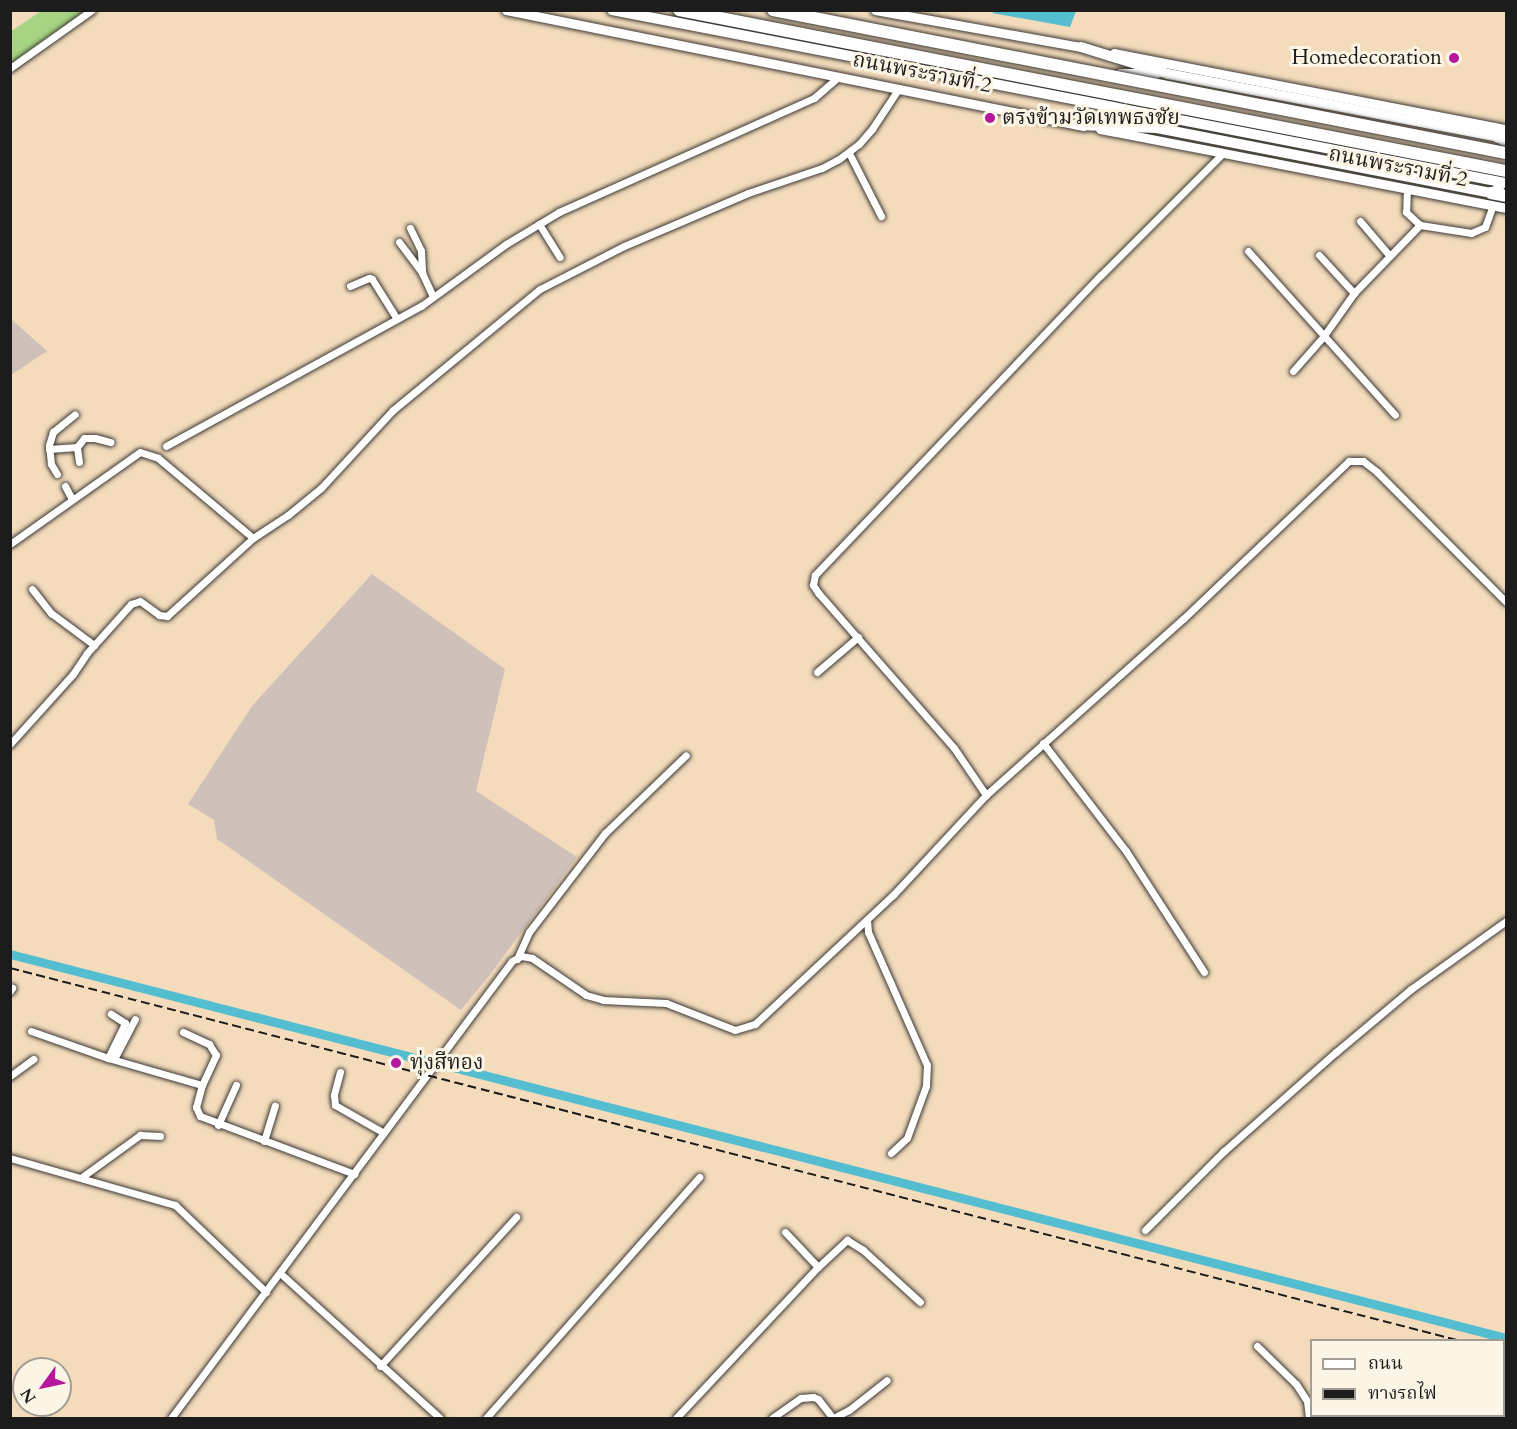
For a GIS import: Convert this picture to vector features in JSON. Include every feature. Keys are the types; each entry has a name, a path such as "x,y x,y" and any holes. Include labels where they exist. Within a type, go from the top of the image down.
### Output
{"highway":[{"name":"ถนนพระรามที่ 2","path":"612,10 1506,183"},
{"path":"679,10 1506,171"},
{"name":"ถนนพระรามที่ 2","path":"764,10 1506,155"},
{"path":"773,10 1506,155"},
{"path":"1081,47 1168,74 1504,137"},
{"path":"1090,75 1168,74"},
{"path":"1084,102 1157,128 1506,196"},
{"path":"1078,125 1157,128"},
{"path":"1491,193 1506,183"}],"main road":[{"name":"ถนนพระรามที่ 2","path":"506,10 1506,208"},
{"path":"875,10 909,13 1081,47 1504,137"}],"street":[{"path":"10,68 92,10"},
{"path":"166,446 398,319 538,224 580,201 814,98 839,76"},
{"path":"10,744 73,674 94,645 137,600 159,615 170,614 253,538 288,515 321,488 393,410 540,289 624,246 748,193 822,168 849,153 872,129 899,88"},
{"path":"849,153 881,216"},
{"path":"986,795 954,748 819,594 813,585 815,575 1101,274 1223,153"},
{"path":"1407,188 1406,212 1420,225 1471,233 1485,227 1493,206"},
{"path":"1360,221 1389,255"},
{"path":"538,224 560,258"},
{"path":"1293,371 1324,336 1354,293 1420,225"},
{"path":"410,228 421,250 422,273"},
{"path":"399,242 422,273 433,297"},
{"path":"1248,251 1395,415"},
{"path":"1319,255 1354,293"},
{"path":"350,286 369,278 372,279 398,319"},
{"path":"57,474 51,464 49,449 53,432 75,414"},
{"path":"79,462 77,447 80,441 89,437 110,442"},
{"path":"49,449 77,447"},
{"path":"10,544 135,453 148,452 253,538"},
{"path":"517,958 526,955 586,995 603,1000 666,1003 735,1030 743,1030 764,1018 867,920 986,795 1183,619 1349,461 1363,461 1377,472 1506,602"},
{"path":"65,486 72,499"},
{"path":"32,589 51,613 94,645"},
{"path":"817,672 858,637"},
{"path":"1043,743 1120,843 1204,972"},
{"path":"171,1419 517,958 529,932 606,833 686,755"},
{"path":"867,920 868,932 927,1065 926,1086 907,1138 891,1153"},
{"path":"1145,1230 1224,1151 1336,1052 1411,989 1506,921"},
{"path":"111,1014 125,1023 111,1058"},
{"path":"111,1058 135,1019"},
{"path":"31,1031 202,1085"},
{"path":"183,1032 209,1044 216,1055 202,1085 197,1113 218,1125 354,1174"},
{"path":"10,1076 33,1059"},
{"path":"340,1072 334,1095 335,1105 384,1133"},
{"path":"218,1125 236,1085"},
{"path":"264,1142 275,1106"},
{"path":"82,1177 140,1135 160,1136"},
{"path":"10,1158 175,1205 266,1292"},
{"path":"486,1419 699,1177"},
{"path":"380,1366 516,1217"},
{"path":"785,1232 818,1267"},
{"path":"676,1419 843,1242 852,1241 920,1302"},
{"path":"280,1273 440,1419"},
{"path":"1257,1346 1296,1384 1307,1401 1309,1419"},
{"path":"772,1419 801,1398 808,1397 818,1399 833,1418 839,1416 887,1380"}],"shaded area":[{"path":"11,319 47,351 11,375"},
{"path":"372,574 505,669 476,791 577,857 461,1010 217,839 214,820 188,804 252,706"}],"green space":[{"path":"41,11 97,11 11,73 10,32"}],"water":[{"path":"996,11 1076,11 1070,27 992,13"}],"waterway":[{"path":"10,954 426,1061"},
{"path":"441,1064 1506,1338"}],"railway":[{"path":"10,968 1453,1339"}],"place":[{"name":"Homedecoration","path":"1454,58"},
{"name":"ตรงข้ามวัดเทพธงชัย","path":"990,118"},
{"name":"ทุ่งสีทอง","path":"396,1063"}]}
